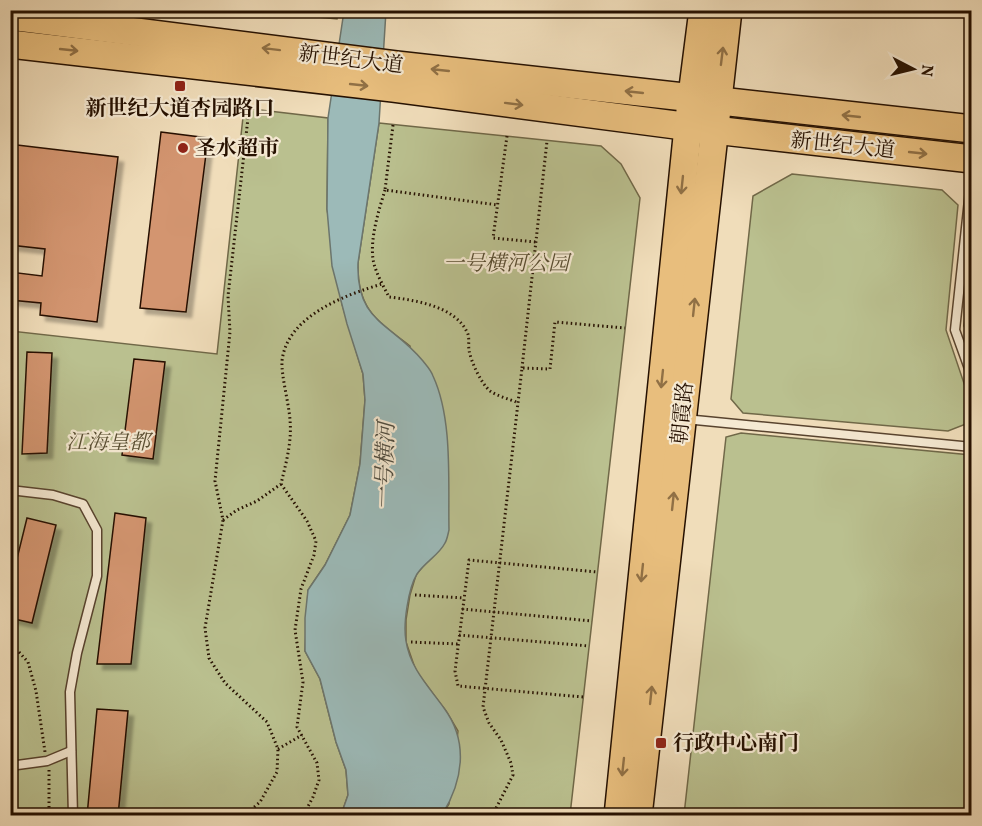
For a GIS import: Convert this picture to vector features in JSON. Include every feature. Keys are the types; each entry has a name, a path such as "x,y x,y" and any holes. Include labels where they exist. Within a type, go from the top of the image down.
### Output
{"main road":[{"name":"朝霞路","path":"702,10 705,100"},
{"name":"朝霞路","path":"618,816 701,129 705,100 728,10"},
{"name":"新世纪大道","path":"10,16 327,69"},
{"name":"新世纪大道","path":"10,44 705,100 972,129"},
{"name":"新世纪大道","path":"394,76 701,129 972,159"},
{"name":"朝霞路","path":"638,816 682,419 701,129"}],"lane":[{"path":"972,172 955,330 972,377"},
{"path":"682,419 972,447"},
{"path":"10,490 52,495 83,504 97,530 97,576 77,653 70,692 73,816"},
{"path":"10,766 47,761 71,751"}],"path":[{"path":"244,816 260,802 277,772 278,749 267,722 225,683 209,658 205,628 223,520 215,481 230,332 228,296 249,109"},
{"path":"393,125 385,190 376,221 372,258 382,284 389,297 439,308 460,321 468,333 469,352 481,378 491,392 517,402"},
{"path":"507,136 494,238 536,242"},
{"path":"492,816 513,775 511,763 501,740 489,723 483,707 484,688 547,141"},
{"path":"385,190 498,205"},
{"path":"223,520 281,484 288,454 291,422 282,363 288,341 320,309 366,288 382,284"},
{"path":"522,368 550,369 555,322 625,328"},
{"path":"10,375 10,383"},
{"path":"281,484 307,521 316,541 314,555 301,589 295,630 303,682 297,727 317,763 319,780 314,797 303,816"},
{"path":"584,697 459,686 455,671 469,561 597,572"},
{"path":"415,595 464,598"},
{"path":"462,609 592,621"},
{"path":"459,635 589,646"},
{"path":"10,642 28,662 36,691 50,775 49,816"},
{"path":"411,642 458,644"},
{"path":"278,749 302,735"},
{"path":"251,810 253,816"}],"green space":[{"path":"257,11 338,11 337,19"},
{"name":"江海皇都","path":"244,108 328,118 327,209 342,304 363,374 365,400 360,464 350,515 325,565 308,590 305,651 320,679 336,742 346,770 348,795 341,815 11,816 11,331 217,354"},
{"name":"一号横河公园","path":"379,123 601,146 621,164 640,198 570,815 442,815 449,804 458,731 416,671 406,642 406,620 410,595 416,575 427,561 410,346 387,329 371,312 361,292 359,279 358,263"},
{"path":"792,174 942,190 958,205 946,330 971,404 971,422 948,431 743,413 731,399 753,196"},
{"path":"971,266 971,342 964,326"},
{"path":"741,433 971,455 971,815 684,815 726,437"}],"water":[{"name":"一号横河","path":"344,11 386,11 379,123 358,263 359,283 369,310 411,348 431,372 444,411 447,431 449,530 442,547 420,570 414,580 405,625 408,651 412,660 452,721 460,748 455,789 442,815 341,815 348,795 346,770 336,742 320,679 305,651 308,590 325,565 350,515 360,464 365,400 363,374 332,266 327,209 328,118"}],"building":[{"path":"161,132 208,138 186,312 140,308"},
{"path":"17,145 118,157 97,322 40,315 41,303 10,300 10,272 42,276 45,249 10,245 10,187 12,188"},
{"path":"27,352 52,353 47,453 22,454"},
{"path":"134,359 165,362 153,459 122,455"},
{"path":"115,513 146,518 131,664 97,664"},
{"path":"27,518 56,525 32,623 10,618 10,587"},
{"path":"97,709 128,711 118,816 87,816"}],"place":[{"name":"新世纪大道杏园路口","path":"180,86"},
{"name":"圣水超市","path":"183,148"},
{"name":"行政中心南门","path":"661,743"}]}
